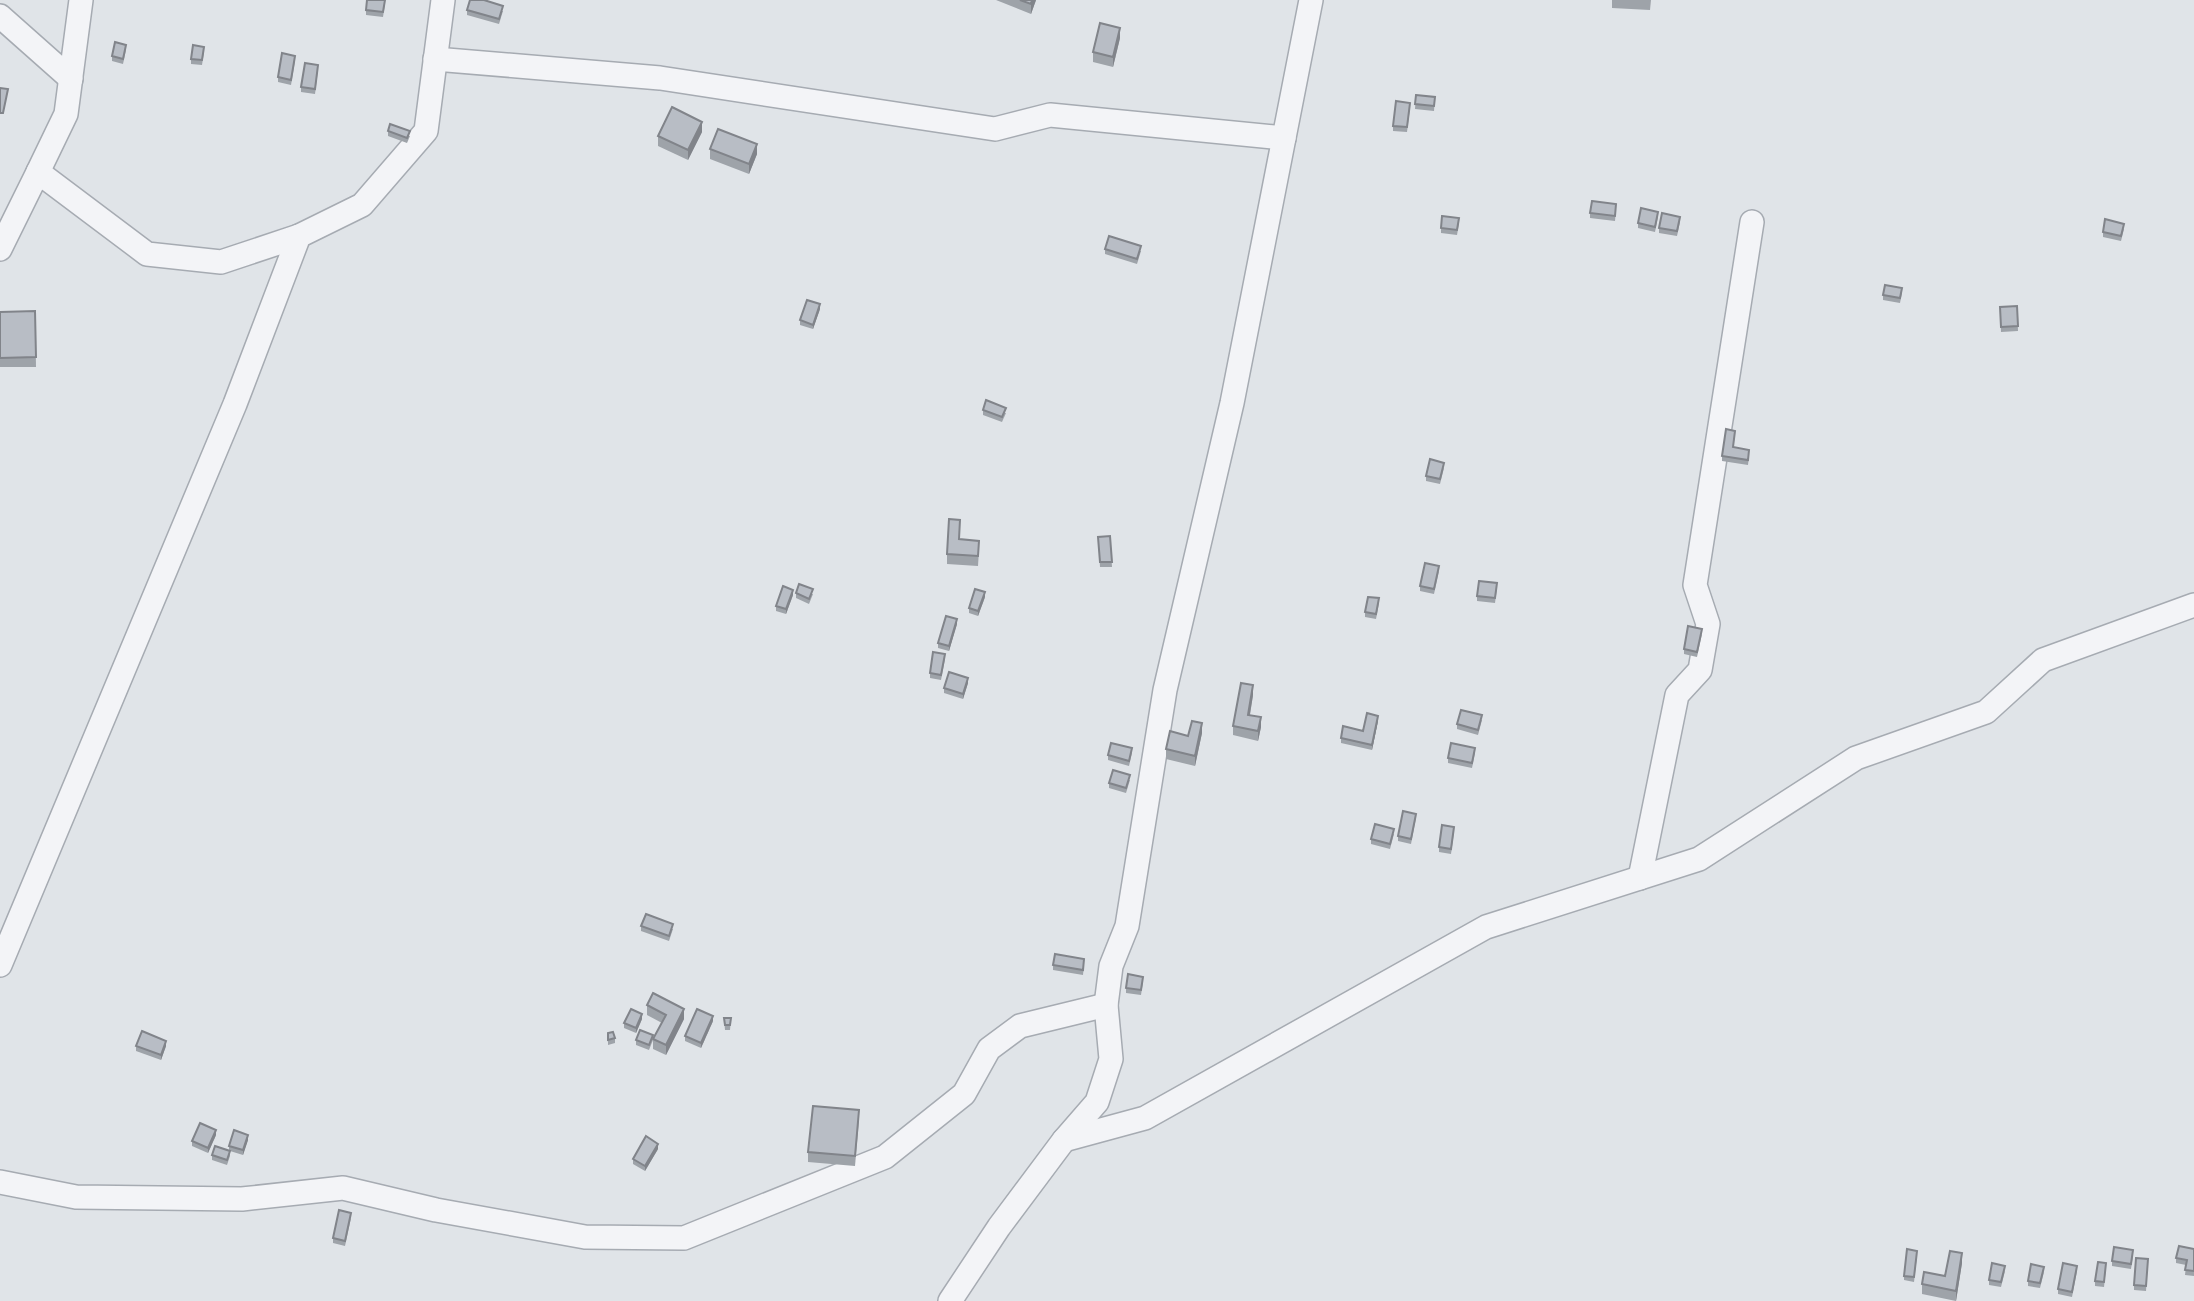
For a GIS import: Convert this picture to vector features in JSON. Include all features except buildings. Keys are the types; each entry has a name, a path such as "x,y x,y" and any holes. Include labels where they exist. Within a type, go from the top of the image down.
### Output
{"street":[{"path":"0,249 66,114 81,0"},
{"path":"38,172 147,254 221,262 299,236 362,205 426,131 443,0"},
{"path":"950,1301 999,1227 1063,1140 1097,1102 1111,1059 1106,1005 1111,966 1127,926 1165,690 1232,404 1311,0"},
{"path":"0,16 71,79"},
{"path":"435,59 660,78 995,129 1050,116 1284,138"},
{"path":"1640,878 1677,695 1700,670 1708,624 1695,586 1752,222"},
{"path":"0,965 235,404 299,236"},
{"path":"1063,1140 1145,1118 1486,927 1699,859 1856,758 1986,712 2042,660 2194,605"},
{"path":"0,1182 76,1197 242,1199 343,1188 436,1210 585,1237 684,1238 885,1157 964,1094 989,1049 1020,1026 1106,1005"}]}
